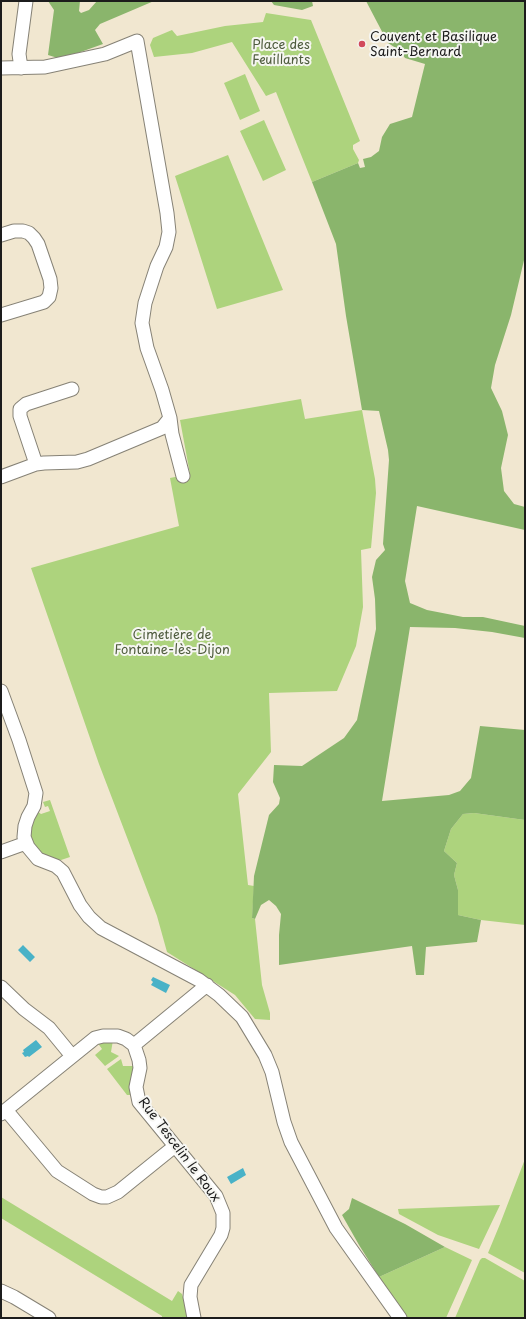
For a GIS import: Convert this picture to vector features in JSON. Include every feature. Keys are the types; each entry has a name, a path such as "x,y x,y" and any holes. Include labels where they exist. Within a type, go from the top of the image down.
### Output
{"street":[{"path":"21,68 19,54 26,1"},
{"path":"1,68 45,67 105,54 137,41 169,232 166,247 157,266 147,297 142,323 147,348 170,418 172,434 183,476"},
{"path":"1,235 14,231 22,231 29,233 34,238 50,279 51,288 49,297 44,302 1,315"},
{"path":"36,464 20,416 20,409 26,404 72,389"},
{"path":"1,477 36,464 77,462 88,459 162,428 170,418"},
{"path":"1,691 22,746 36,793 34,806 25,826 26,843 30,850 38,859 56,866 63,872 80,904 101,928 207,985 235,1009 248,1026 262,1049 272,1072 284,1122 291,1142 336,1228 345,1243 400,1318"},
{"path":"1,852 26,843"},
{"path":"175,1146 118,1192 107,1197 101,1197 93,1194 57,1171 3,1112 95,1038 103,1036 118,1036 134,1045 207,985"},
{"path":"2,989 24,1009 49,1028 72,1056"},
{"name":"Rue Tescelin le Roux","path":"134,1045 139,1060 140,1068 136,1082 138,1098 142,1106 216,1196 223,1213 223,1228 221,1235 191,1285 190,1297 194,1318"},
{"path":"1,1291 49,1318"}],"green space":[{"path":"48,1 80,1 79,11 81,13 89,10 97,1 154,1 100,24 95,30 103,44 61,59 48,55 54,10"},
{"path":"271,1 312,1 313,6 302,10 274,5"},
{"path":"366,1 525,1 525,256 511,315 495,365 491,388 502,411 508,435 501,468 504,491 514,504 525,507 525,530 417,506 405,581 410,603 427,610 463,617 483,617 525,626 525,638 492,632 455,628 410,627 382,801 449,795 460,791 471,778 480,726 525,730 525,820 474,813 463,814 451,829 444,851 457,863 454,875 458,890 458,915 481,920 477,942 426,947 424,975 416,975 412,946 279,965 281,914 276,906 269,900 261,905 255,919 252,918 254,876 269,815 279,804 280,798 273,782 274,765 302,766 344,738 357,720 376,629 375,599 372,577 376,560 385,550 383,544 389,460 388,450 379,411 362,410 346,316 336,244 312,182 358,163 360,168 365,167 363,159 371,157 379,151 382,137 390,124 412,117 425,64 405,58 399,50 388,43"},
{"name":"Place des Feuillants","path":"266,13 311,20 360,141 353,145 353,149 359,160 358,163 312,182 276,92 266,96 232,42 192,53 154,57 150,45 153,38 172,30 177,36 225,26 263,22"},
{"path":"245,74 260,111 240,120 224,83"},
{"path":"264,120 286,170 263,181 240,131"},
{"path":"228,155 283,290 217,309 175,176"},
{"name":"Cimetière de Fontaine-lès-Dijon","path":"301,399 305,419 362,410 375,479 376,493 371,548 361,550 363,607 356,646 337,691 269,693 271,752 238,794 248,885 254,886 252,918 255,919 262,985 270,1013 270,1020 255,1019 235,995 167,952 157,916 99,764 31,568 179,526 170,478 190,474 180,420"},
{"path":"50,800 70,857 61,860 39,853 30,836 31,823 37,811 41,814 50,811 48,806 45,807 43,802"},
{"path":"474,813 525,820 525,925 481,920 458,915 458,890 454,875 457,863 444,851 451,829 463,814"},
{"path":"113,1040 111,1052 119,1056 105,1066 95,1055 102,1049 97,1042"},
{"path":"121,1059 123,1066 136,1066 132,1095 127,1095 107,1069"},
{"path":"525,1159 525,1273 488,1253"},
{"path":"1,1197 172,1301 178,1291 182,1294 187,1310 187,1318 162,1318 162,1316 1,1218"},
{"path":"352,1198 405,1224 445,1247 379,1277 342,1215 349,1209"},
{"path":"500,1205 479,1249 438,1235 399,1214 398,1209"},
{"path":"445,1247 472,1260 446,1318 408,1318 379,1277"},
{"path":"482,1258 485,1258 525,1281 525,1318 455,1318"}],"water":[{"path":"23,945 35,957 30,962 18,950"},
{"path":"153,977 170,985 166,993 151,985 153,982 151,980"},
{"path":"36,1040 42,1047 29,1057 25,1057 22,1053 24,1052 23,1050"},
{"path":"243,1168 246,1175 231,1184 227,1177"}],"place":[{"name":"Couvent et Basilique Saint-Bernard","path":"362,44"}]}
